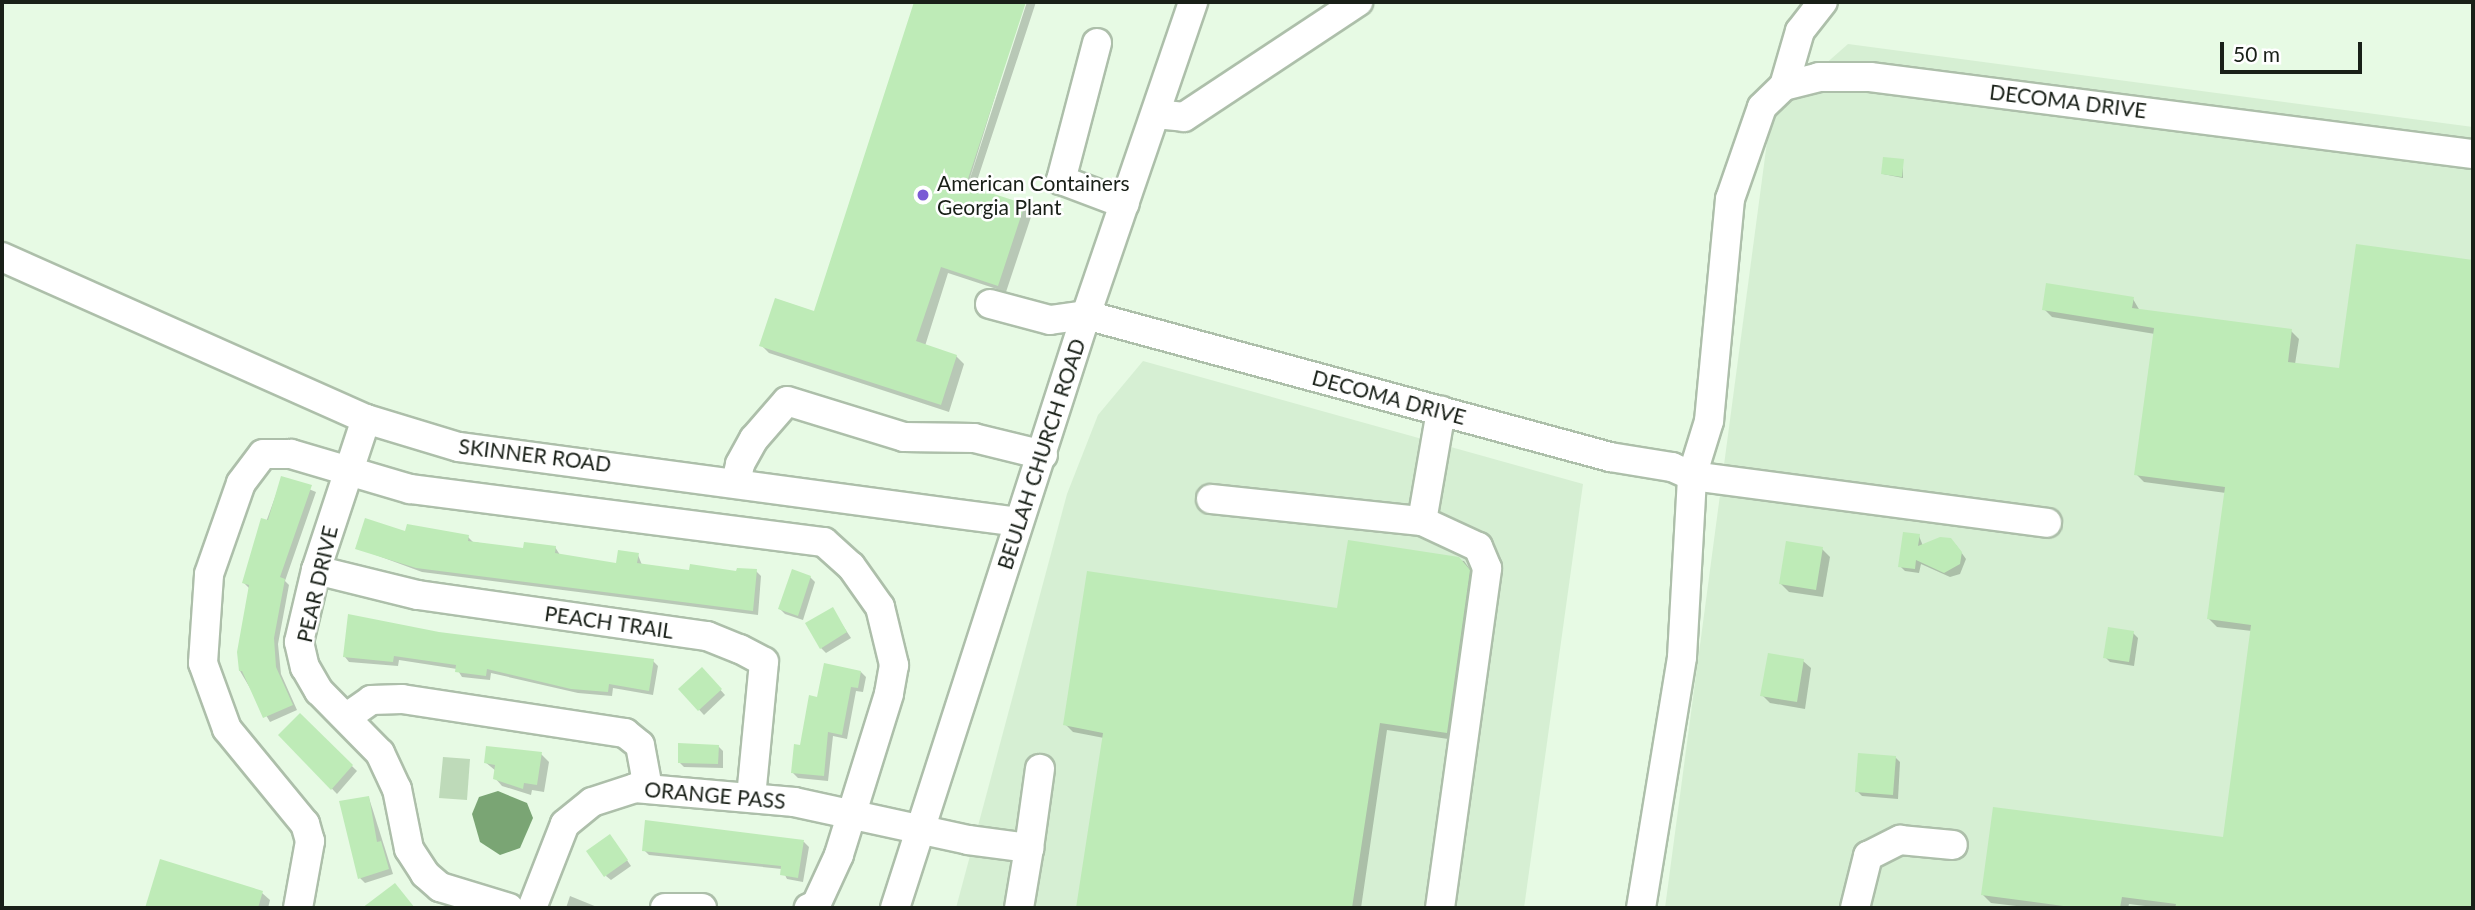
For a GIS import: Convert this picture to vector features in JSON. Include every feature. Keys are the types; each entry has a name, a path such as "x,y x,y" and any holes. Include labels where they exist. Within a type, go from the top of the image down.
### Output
{"street":[{"name":"BEULAH CHURCH ROAD","path":"895,908 1086,315 1193,2"},
{"path":"1156,114 1184,117 1358,2"},
{"path":"1641,908 1682,657 1692,476 1709,421 1730,199 1762,107 1784,86 1800,31 1823,2"},
{"path":"1097,44 1061,180 1125,204"},
{"name":"DECOMA DRIVE","path":"1784,86 1819,77 1870,77 2473,154"},
{"name":"SKINNER ROAD","path":"2,257 366,419 459,447 736,482 1018,522"},
{"path":"990,304 1050,320 1086,315"},
{"name":"DECOMA DRIVE","path":"1086,315 1610,457 1672,467 1692,476 2047,523"},
{"path":"736,482 740,464 754,439 787,401 904,437 974,438 1043,455"},
{"path":"1422,522 1441,411"},
{"name":"PEAR DRIVE","path":"366,419 316,570 299,642 305,667 319,691 380,753 397,789 409,849 425,874 440,887 509,908"},
{"path":"298,908 310,841 305,824 285,794 227,729 212,697 203,663 209,575 241,483 263,454 291,454 410,489 824,542 851,566 880,607 894,665 889,694 839,855 816,905 808,908"},
{"path":"1211,499 1422,522 1478,547 1487,568 1440,908"},
{"name":"PEACH TRAIL","path":"316,570 418,595 707,636 740,649 764,662 751,797"},
{"path":"347,717 371,700 402,699 625,733 639,745 648,788"},
{"path":"1019,908 1040,769"},
{"name":"ORANGE PASS","path":"532,908 565,824 592,802 648,788 751,797 1029,848"},
{"path":"1855,908 1868,856 1900,839 1953,845"},
{"path":"665,908 702,908"}],"shaded area":[{"path":"1848,44 2473,127 2473,908 1665,908 1771,112"},
{"path":"1143,361 1583,484 1524,908 956,908 1067,494 1098,415"},
{"path":"443,757 470,759 467,800 439,798"},
{"path":"498,791 527,803 533,818 520,848 500,855 480,842 472,814 479,797"}],"building":[{"name":"American Containers Georgia Plant","path":"914,2 1026,2 966,185 1025,204 998,286 941,267 916,341 957,355 941,405 759,346 775,298 814,311"},
{"path":"1883,157 1904,159 1902,177 1881,174"},
{"path":"2356,244 2473,260 2473,908 2175,908 2176,904 2122,897 2120,908 2078,908 1981,895 1993,807 2223,837 2251,625 2207,619 2225,487 2134,475 2154,328 2042,310 2046,283 2134,297 2132,308 2292,329 2288,362 2339,368"},
{"path":"281,476 312,485 280,577 285,579 274,638 276,667 293,705 263,718 242,671 239,671 237,652 249,585 242,583 261,518 268,520"},
{"path":"365,518 405,531 407,524 469,535 468,541 523,548 524,542 556,546 555,553 616,563 618,550 639,553 637,563 689,570 690,564 736,571 737,568 757,569 753,611 416,568 355,549"},
{"path":"1903,532 1920,534 1918,546 1940,537 1951,538 1962,552 1960,564 1944,573 1916,560 1915,569 1898,567"},
{"path":"1348,540 1459,557 1470,570 1447,733 1380,723 1352,908 1076,908 1103,733 1063,725 1087,571 1337,608"},
{"path":"1786,541 1823,547 1816,590 1779,584"},
{"path":"792,569 811,576 798,616 778,609"},
{"path":"833,607 847,632 820,649 805,623"},
{"path":"348,614 439,632 654,659 649,691 609,684 608,692 571,689 487,669 486,676 455,672 456,665 394,656 393,662 343,657"},
{"path":"2108,627 2134,631 2129,662 2103,658"},
{"path":"1768,653 1804,659 1797,702 1760,696"},
{"path":"824,663 861,671 858,688 851,687 842,735 828,732 824,776 791,773 794,744 800,745 809,695 817,697"},
{"path":"702,667 722,689 698,711 678,689"},
{"path":"300,713 353,765 331,790 278,735"},
{"path":"678,743 719,745 718,764 678,763"},
{"path":"486,746 542,752 537,785 524,783 523,789 493,779 495,765 484,763"},
{"path":"1858,753 1896,756 1893,795 1855,792"},
{"path":"369,796 377,842 381,841 389,869 358,879 339,801"},
{"path":"645,820 804,840 798,878 780,875 781,866 642,851"},
{"path":"610,834 628,860 604,877 586,851"},
{"path":"160,859 263,891 258,908 145,908"},
{"path":"395,883 415,908 362,908"}],"place":[{"name":"American Containers Georgia Plant","path":"923,195"}]}
